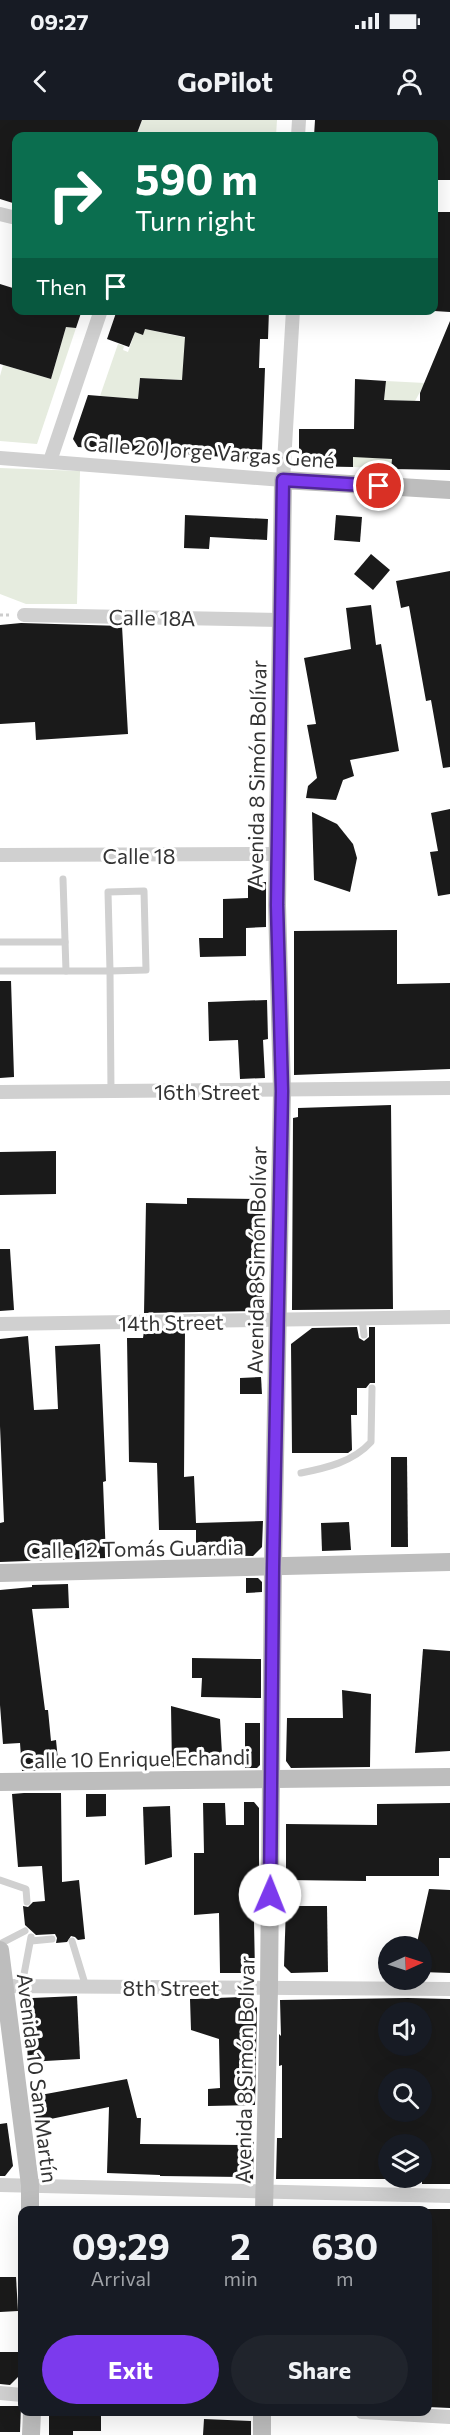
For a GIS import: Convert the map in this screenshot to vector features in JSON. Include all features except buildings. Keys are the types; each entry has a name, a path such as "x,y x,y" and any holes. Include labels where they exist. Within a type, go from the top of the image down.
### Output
{"street":[{"path":"50,461 99,315"},
{"name":"Avenida 8 Simón Bolívar","path":"264,2206 282,1091 278,854 280,620 283,480 293,315"},
{"name":"Calle 20 Jorge Vargas Gené","path":"0,458 283,480 450,490"},
{"name":"Calle 18A","path":"24,615 280,620"},
{"name":"Calle 18","path":"0,855 278,854"},
{"name":"16th Street","path":"0,1092 450,1088"},
{"name":"14th Street","path":"0,1324 450,1317"},
{"name":"Calle 12 Tomás Guardia","path":"0,1574 450,1562"},
{"name":"Calle 10 Enrique Echandi","path":"0,1782 450,1777"},
{"name":"Avenida 10 San Martín","path":"0,1950 2,1986 30,2185 30,2206"},
{"name":"8th Street","path":"2,1986 450,1989"},
{"path":"0,2185 450,2196"},
{"path":"0,2393 18,2395"},
{"path":"31,2435 32,2416"},
{"path":"262,2416 262,2435"},
{"path":"432,2416 450,2417"}],"lane":[{"path":"63,879 66,971"},
{"path":"0,971 110,971 146,969 144,891 108,892 110,971 111,1092"},
{"path":"0,942 65,942"},
{"path":"362,1319 364,1335"},
{"path":"301,1473 329,1467 358,1453 371,1442 372,1388"},
{"path":"0,1880 26,1889 27,1902"},
{"path":"0,1944 25,1931"},
{"path":"22,1985 31,1939 51,1939"},
{"path":"72,1941 86,1987"}],"shaded area":[{"path":"142,120 277,120 276,132 138,132"},
{"path":"66,327 76,328 37,444 0,441 0,376 3,365 51,379"},
{"path":"145,329 187,338 182,380 140,378 138,399 100,396 118,344 124,346 123,350 128,352 135,332 143,334"},
{"path":"386,381 425,383 415,401 384,400"},
{"path":"353,449 373,455 374,458 392,459 391,469 353,467"},
{"path":"0,468 80,471 77,604 26,604 0,594"}],"route":[{"path":"270,1895 273,1568 282,1091 277,905 283,480 379,486"}]}
